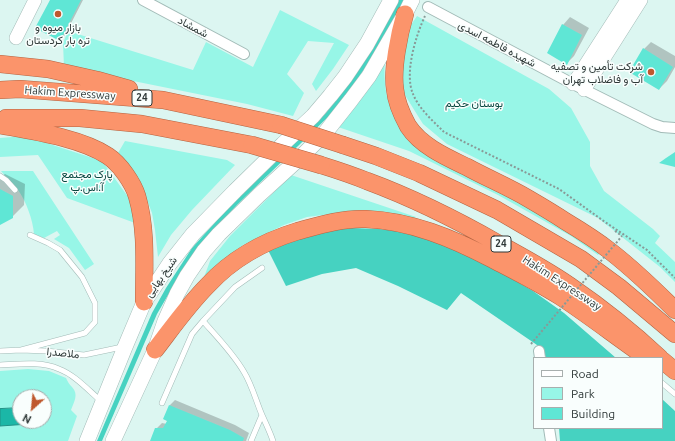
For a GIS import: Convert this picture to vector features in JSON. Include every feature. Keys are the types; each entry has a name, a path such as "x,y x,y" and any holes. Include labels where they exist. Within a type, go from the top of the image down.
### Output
{"highway":[{"path":"409,7 400,28 395,67 395,88 398,102 408,126 417,137 452,160 528,198 587,235 610,251 652,287 675,310"},
{"path":"0,64 48,69 97,80 163,100"},
{"name":"Hakim Expressway","path":"0,90 20,89 163,100 281,125 376,156 418,173 497,210 581,260 619,287 675,334"},
{"name":"Hakim Expressway","path":"0,118 80,118 142,124 252,145 321,165 368,181 409,198 450,218 525,258 570,286 605,311 659,357"},
{"path":"0,125 32,130 92,147 109,157 130,180 139,206 144,237 144,302"},
{"path":"155,350 208,284 247,254 265,244 289,234 333,222 365,219 387,221 411,226 433,232 458,242 524,276 560,297 646,357"},
{"name":"Hakim Expressway","path":"663,361 675,371"},
{"path":"663,369 675,375"}],"main road":[{"name":"شیخ بهایی","path":"87,441 144,302 193,234 282,144 313,116 345,77 367,44 386,3"},
{"name":"شیخ بهایی","path":"114,441 155,350 165,321 187,276 204,251 224,229 325,133 369,76 409,7"}],"street":[{"path":"16,38 36,0"},
{"name":"شمشاد","path":"143,0 244,54"},
{"path":"578,87 627,0"},
{"path":"578,87 641,0"},
{"name":"شهیده فاطمه اسدی","path":"428,7 578,87 653,124 662,127 675,128"},
{"path":"550,429 551,441"}],"lane":[{"path":"0,176 15,190"},
{"path":"21,350 85,333 95,322 95,303 82,276 60,250 30,235"},
{"path":"162,403 192,334 235,286 262,268"},
{"path":"589,317 597,328 603,333"},
{"path":"203,321 233,356 245,373 273,441"},
{"name":"ملاصدرا","path":"0,351 46,351 84,355 125,347"},
{"name":"ملاصدرا","path":"0,365 37,364 60,369 103,402"},
{"path":"663,384 675,394"},
{"path":"251,441 262,415"}],"path":[{"path":"428,7 418,29 413,52 410,78 413,93 421,107 434,122 444,132 559,189 647,250 675,278"},
{"path":"531,344 622,236 605,222"}],"green space":[{"path":"280,10 349,45 316,91 312,84 334,43 308,41 287,74 304,93 293,116 247,104 64,67 63,43 68,31 193,70 206,42 253,67"},
{"name":"بوستان حکیم","path":"417,16 549,89 571,108 590,142 590,166 604,191 660,236 655,243 675,262 675,282 660,267 598,218 447,144 423,124 403,92 401,47 404,35"},
{"path":"385,57 387,96 395,116 401,124 602,249 598,255 571,236 498,195 409,151 335,126"},
{"name":"پارک مجتمع آ.اس.پ","path":"25,136 102,161 129,198 135,223 67,198 38,155 0,157 0,138"},
{"path":"125,141 227,160 235,165 192,210 171,235 158,257 152,213 142,187 118,153"},
{"path":"1,171 33,171 94,264 85,270 69,248 54,239 60,235 57,231 44,238 34,234 31,217 24,200 18,190"},
{"path":"291,175 416,217 411,220 331,214 307,217 284,225 243,245 203,280 210,261 230,236"},
{"path":"28,369 49,371 66,378 76,395 71,410 77,416 68,441 0,441 0,371"}],"shaded area":[{"path":"397,0 405,0 365,68 346,96 328,117 238,204 213,231 175,283 157,314 102,441 97,441 152,313 192,248 228,208 325,114 360,67"},
{"path":"352,228 379,229 421,234 467,253 533,291 564,313 615,357 546,357 537,345 461,293 447,310 398,286 356,268 322,274 286,286 268,250 319,230"},
{"path":"663,400 675,411 675,441 560,441 559,429 663,429"},
{"path":"12,408 12,425 0,426 0,409"}],"building":[{"name":"بازار میوه و تره بار کردستان","path":"50,0 81,0 60,41 35,28"},
{"path":"562,24 582,35 567,65 547,53"},
{"path":"643,48 673,67 659,90 629,72"},
{"path":"675,152 675,167 659,163 666,158"},
{"path":"0,189 13,196 13,218 0,225"},
{"path":"169,405 230,430 244,438 243,441 150,441 155,428 163,428 167,421 163,419"}],"place":[{"name":"بازار میوه و تره بار کردستان","path":"58,14"},
{"name":"شركت تأمين و تصفيه آب و فاضلاب تهران","path":"651,72"}]}
